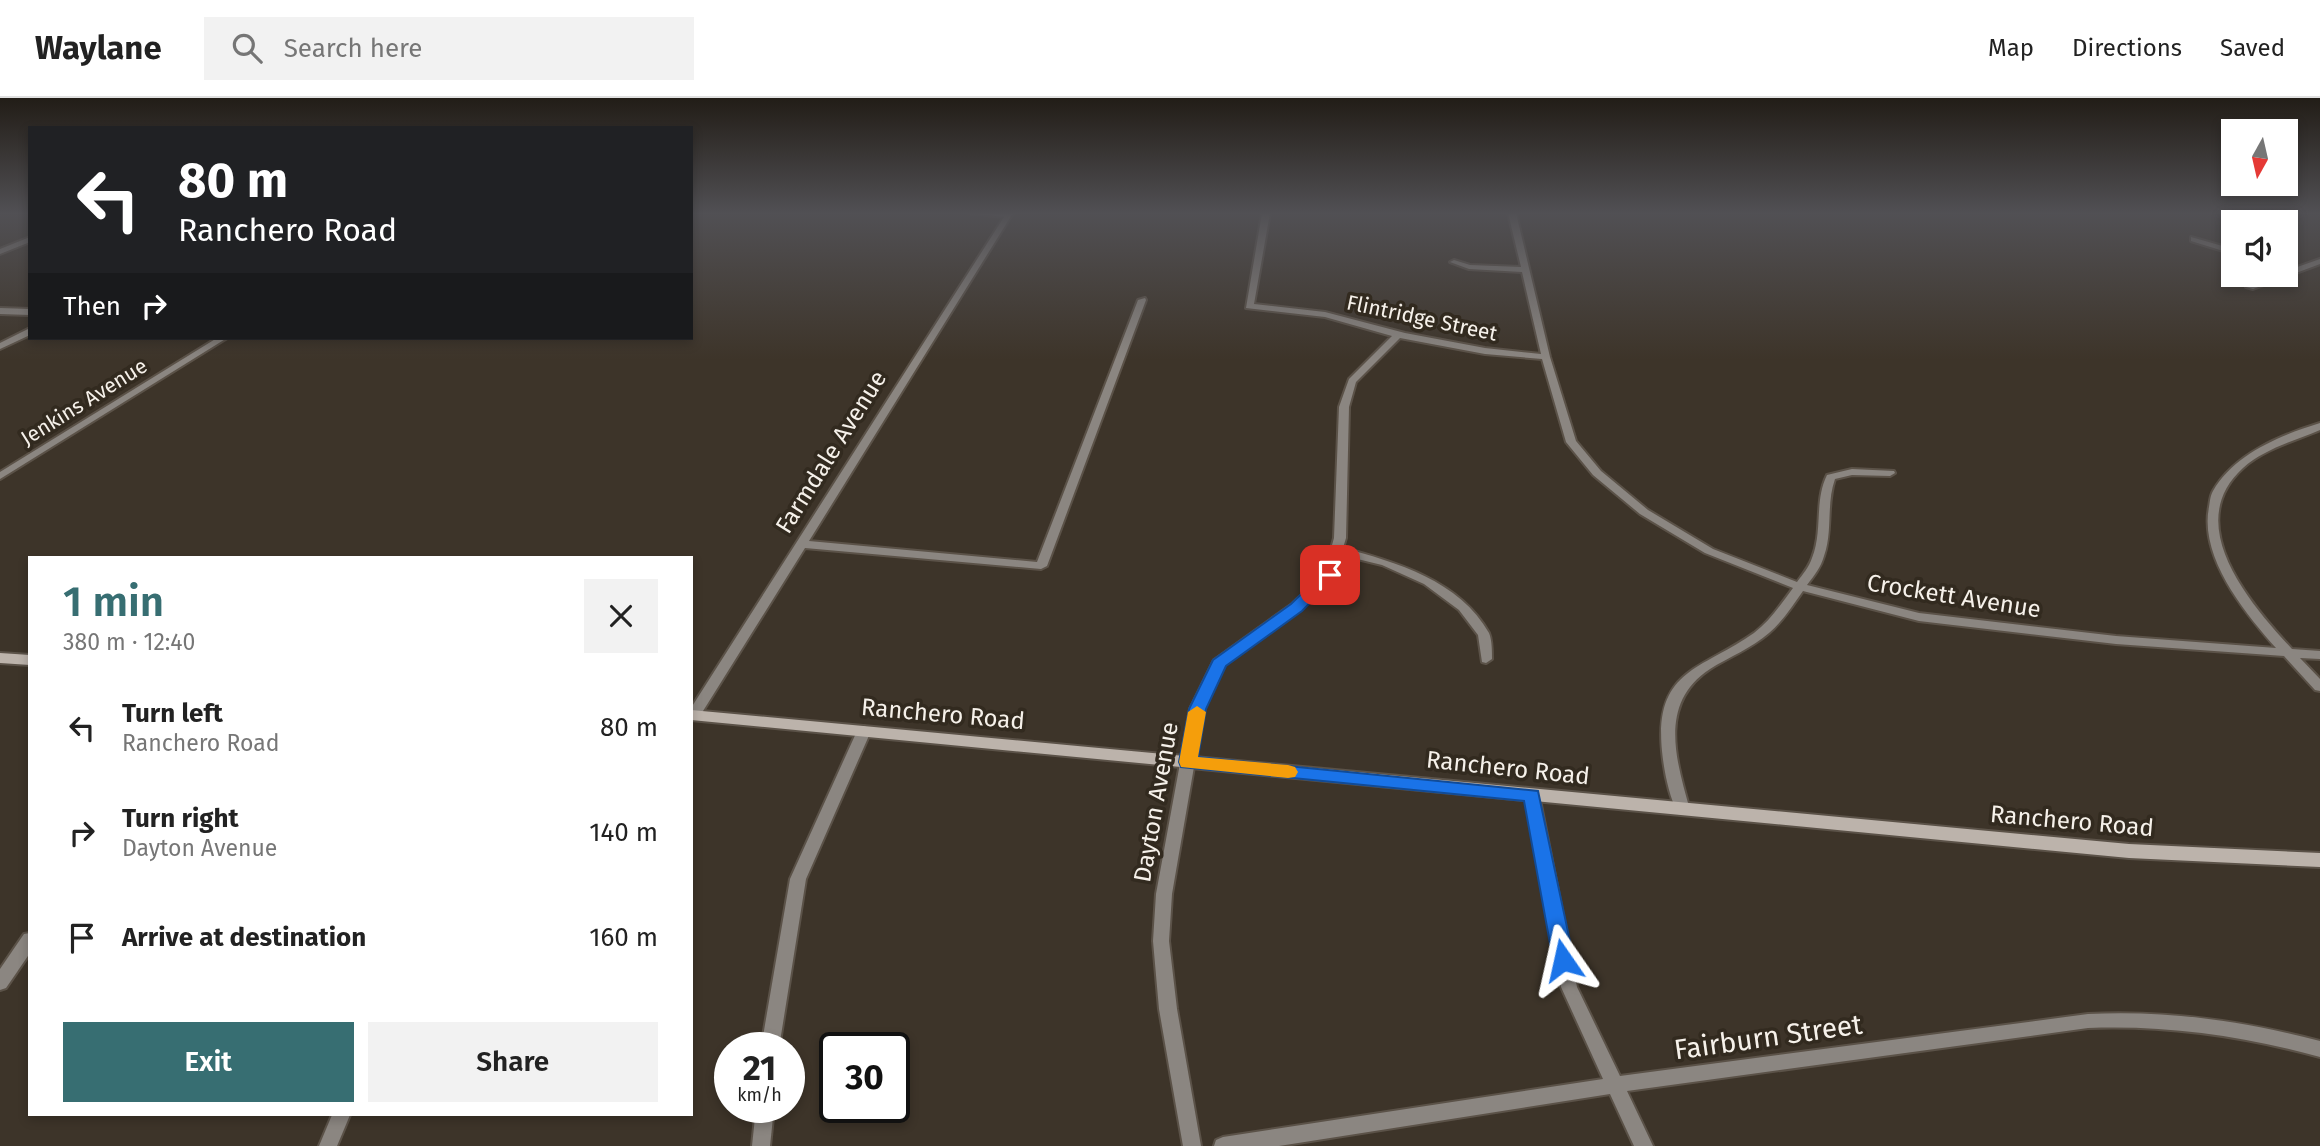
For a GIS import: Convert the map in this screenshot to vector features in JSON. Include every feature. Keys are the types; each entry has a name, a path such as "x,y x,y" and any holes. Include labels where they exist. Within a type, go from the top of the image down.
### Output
{"main road":[{"path":"0,657 28,660"},
{"name":"Ranchero Road","path":"693,715 2129,851 2320,860"}],"street":[{"name":"Farmdale Avenue","path":"693,713 979,262"},
{"path":"1250,306 1258,262"},
{"path":"1454,262 1469,267 1525,270"},
{"name":"Crockett Avenue","path":"1523,262 1546,357 1572,442 1597,473 1644,512 1709,551 1798,586 1888,611 2008,629 2320,656"},
{"path":"2298,268 2317,262"},
{"path":"802,544 1041,566 1142,300"},
{"name":"Flintridge Street","path":"1250,306 1325,315 1399,334 1485,351 1546,357"},
{"path":"0,311 28,312"},
{"path":"0,346 28,332"},
{"name":"Dayton Avenue","path":"1192,1146 1168,1009 1161,941 1164,894 1198,709 1219,663 1296,607 1330,575 1340,538 1344,407 1352,382 1399,334"},
{"name":"Jenkins Avenue","path":"0,476 220,340"},
{"path":"2320,426 2259,453 2238,467 2223,482 2211,518 2214,544 2227,576 2255,614 2320,687"},
{"path":"1683,810 1669,760 1668,729 1677,694 1692,675 1766,629 1814,567 1824,531 1826,488 1831,477 1852,472 1890,473"},
{"path":"1337,550 1386,563 1418,577 1464,607 1484,635 1486,659"},
{"path":"774,1032 798,879 864,731"},
{"path":"1532,795 1569,987 1644,1146"},
{"path":"0,983 28,942"},
{"name":"Fairburn Street","path":"1223,1146 1615,1085 2075,1022 2129,1018 2173,1020 2275,1037 2320,1049"},
{"path":"328,1146 341,1116"},
{"path":"761,1146 763,1123"}],"slow traffic":[{"path":"1197,712 1188,762 1288,772"}],"route":[{"path":"1330,575 1296,607 1219,663 1198,709 1188,762 1532,795 1563,960"}]}
